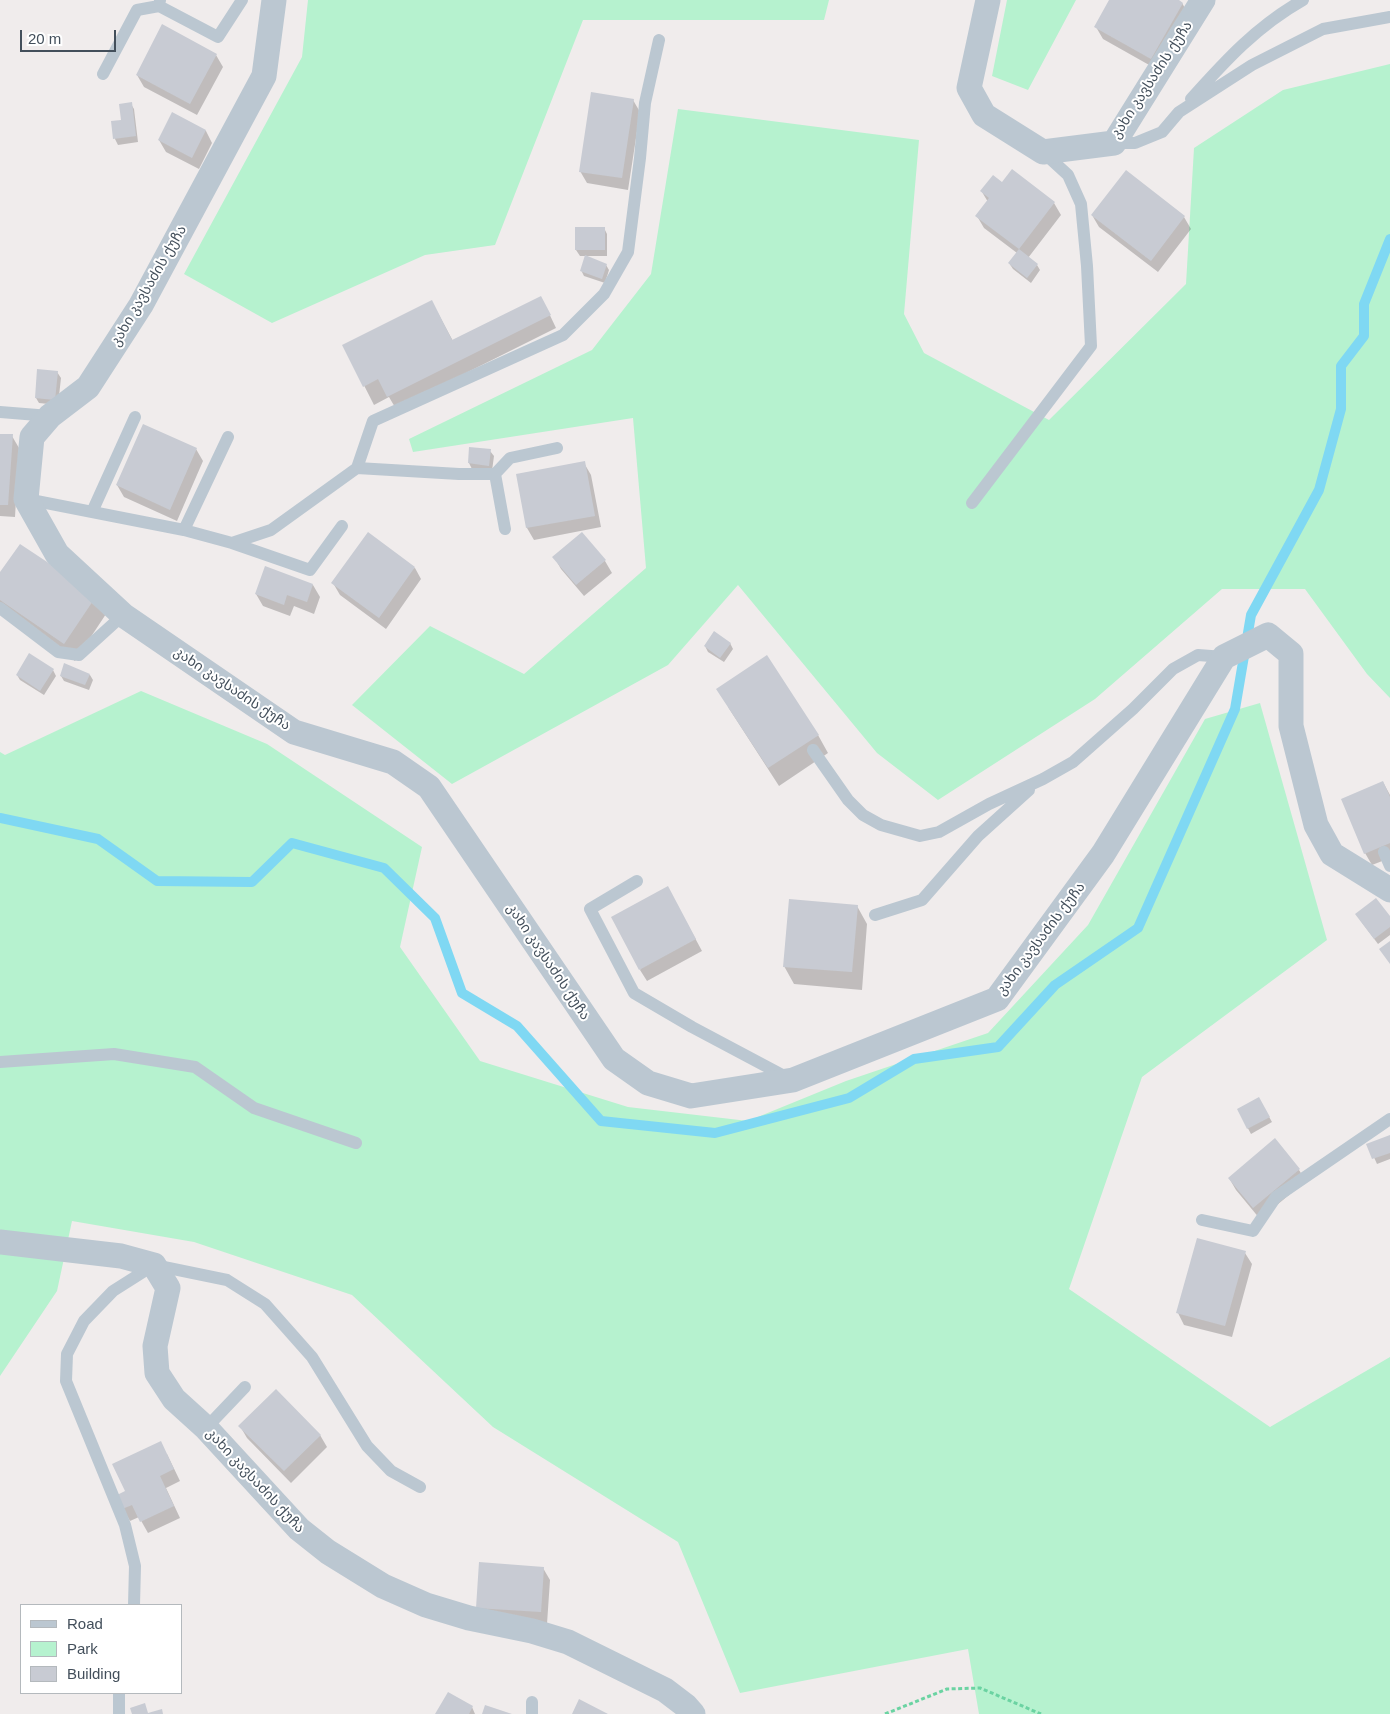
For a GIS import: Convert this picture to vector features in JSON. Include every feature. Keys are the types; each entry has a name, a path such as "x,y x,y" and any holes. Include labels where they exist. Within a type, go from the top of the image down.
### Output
{"street":[{"name":"კახი კავსაძის ქუჩა","path":"274,0 264,76 141,305 88,387 50,416 32,437 26,498 57,554 123,615 294,732 393,762 428,787 614,1059 648,1083 691,1096 793,1080 997,999 1103,854 1224,657"},
{"path":"988,0 969,88 984,115 1043,152"},
{"name":"კახი კავსაძის ქუჩა","path":"1043,152 1114,143 1203,0"},
{"path":"1224,657 1268,635 1291,654 1291,726 1316,825 1332,854 1389,879"},
{"path":"0,1242 120,1256 154,1266"},
{"name":"კახი კავსაძის ქუჩა","path":"154,1266 168,1288 155,1346 157,1374 174,1399 206,1428 298,1529 328,1552 383,1586 426,1605 469,1618 532,1631 568,1642 666,1690 693,1714"}],"lane":[{"path":"103,74 137,10 160,3 218,37 242,0"},
{"path":"1114,143 1135,143 1162,132 1236,50 1280,13 1303,0"},
{"path":"1179,112 1252,65 1323,29 1390,17"},
{"path":"232,544 271,530 357,468 373,421 564,335 604,294 628,252 645,103 658,40"},
{"path":"972,503 1091,346 1087,266 1081,204 1068,175 1043,152"},
{"path":"0,412 50,416"},
{"path":"92,512 134,418"},
{"path":"184,530 228,437"},
{"path":"357,468 459,474 495,474 510,458 557,448"},
{"path":"495,474 505,529"},
{"path":"26,498 184,530 310,570 342,526"},
{"path":"0,608 58,652 79,655 123,615"},
{"path":"813,750 848,800 863,815 881,825 920,836 939,832 989,804 1043,779 1073,762 1133,709 1172,669 1198,655 1224,657"},
{"path":"875,915 922,900 978,836 1043,779"},
{"path":"1384,852 1389,879"},
{"path":"637,881 590,909 634,993 692,1027 793,1080"},
{"path":"0,1062 114,1054 195,1067 254,1108 356,1143"},
{"path":"1202,1220 1253,1231 1276,1197 1390,1119"},
{"path":"134,1604 135,1566 125,1525 66,1381 67,1354 84,1321 113,1291 154,1266 226,1280 265,1304 312,1357 367,1446 391,1471 420,1487"},
{"path":"206,1428 245,1386"},
{"path":"119,1694 119,1714"}],"path":[{"path":"885,1714 947,1689 980,1688 1041,1714"}],"green space":[{"path":"308,0 829,0 824,20 583,20 495,245 425,255 272,323 184,274 302,57"},
{"path":"1007,0 1076,0 1028,90 992,76"},
{"path":"1390,64 1390,698 1367,674 1305,589 1222,589 1095,699 938,800 877,753 738,585 668,665 452,784 352,705 430,626 524,674 646,568 633,418 413,452 409,439 592,350 651,274 678,109 919,140 904,314 924,353 1049,420 1186,284 1194,148 1283,90"},
{"path":"141,691 267,744 422,847 400,947 480,1061 628,1107 748,1121 846,1081 988,1033 1088,925 1205,719 1260,703 1327,940 1142,1077 1069,1289 1270,1427 1390,1357 1390,1714 979,1714 968,1649 740,1693 678,1542 493,1427 352,1295 194,1242 72,1221 57,1291 0,1376 0,752 5,755"}],"building":[{"path":"1109,0 1179,0 1183,3 1151,59 1094,27"},
{"path":"162,24 217,54 190,104 136,75"},
{"path":"591,92 634,99 622,178 579,172"},
{"path":"132,102 136,136 113,139 111,121 121,120 119,104"},
{"path":"172,112 206,130 192,158 158,140"},
{"path":"1012,169 1055,202 1019,249 975,216 989,198 980,191 993,175 1002,182"},
{"path":"1126,170 1185,216 1151,261 1091,215"},
{"path":"575,227 605,227 605,250 575,250"},
{"path":"1019,249 1038,264 1027,278 1008,263"},
{"path":"585,255 607,264 602,279 580,271"},
{"path":"541,296 551,315 387,397 378,379 363,387 342,345 432,300 452,340"},
{"path":"37,369 58,371 55,400 35,398"},
{"path":"143,424 197,448 170,510 116,485"},
{"path":"0,434 13,434 8,505 0,505"},
{"path":"469,447 491,449 489,466 468,463"},
{"path":"585,461 595,516 526,528 516,474"},
{"path":"368,532 415,567 379,618 331,583"},
{"path":"582,532 606,560 576,585 552,557"},
{"path":"20,544 97,595 64,644 0,600 0,572"},
{"path":"265,566 313,584 307,602 287,595 284,605 255,594"},
{"path":"714,631 731,643 720,658 704,646"},
{"path":"29,653 54,669 40,691 16,675"},
{"path":"767,655 819,735 768,768 716,689"},
{"path":"64,663 90,674 85,685 60,676"},
{"path":"1383,781 1390,797 1390,843 1364,854 1341,799"},
{"path":"668,886 696,939 639,970 611,917"},
{"path":"1376,898 1390,916 1390,927 1374,939 1355,914"},
{"path":"789,899 858,905 852,972 783,967"},
{"path":"1390,941 1390,964 1379,949"},
{"path":"1259,1097 1270,1117 1247,1129 1237,1109"},
{"path":"1390,1135 1390,1153 1372,1159 1366,1144"},
{"path":"1275,1138 1300,1169 1253,1208 1228,1178"},
{"path":"1197,1238 1246,1251 1225,1326 1176,1313"},
{"path":"276,1389 321,1435 284,1471 238,1426"},
{"path":"161,1441 174,1469 160,1476 174,1506 140,1522 132,1505 122,1509 115,1496 125,1491 112,1464"},
{"path":"479,1562 544,1567 541,1612 476,1608"},
{"path":"448,1692 473,1706 469,1714 435,1714"},
{"path":"579,1699 608,1714 572,1714"},
{"path":"145,1703 148,1713 162,1709 163,1714 132,1714 130,1708"},
{"path":"485,1705 512,1714 482,1714"}],"waterway":[{"path":"0,818 98,839 157,881 252,882 292,843 384,868 435,918 462,993 517,1026 601,1121 715,1133 849,1098 914,1059 998,1047 1055,985 1138,928 1235,709 1251,615 1319,490 1341,409 1341,366 1364,336 1364,304 1390,239"}]}
